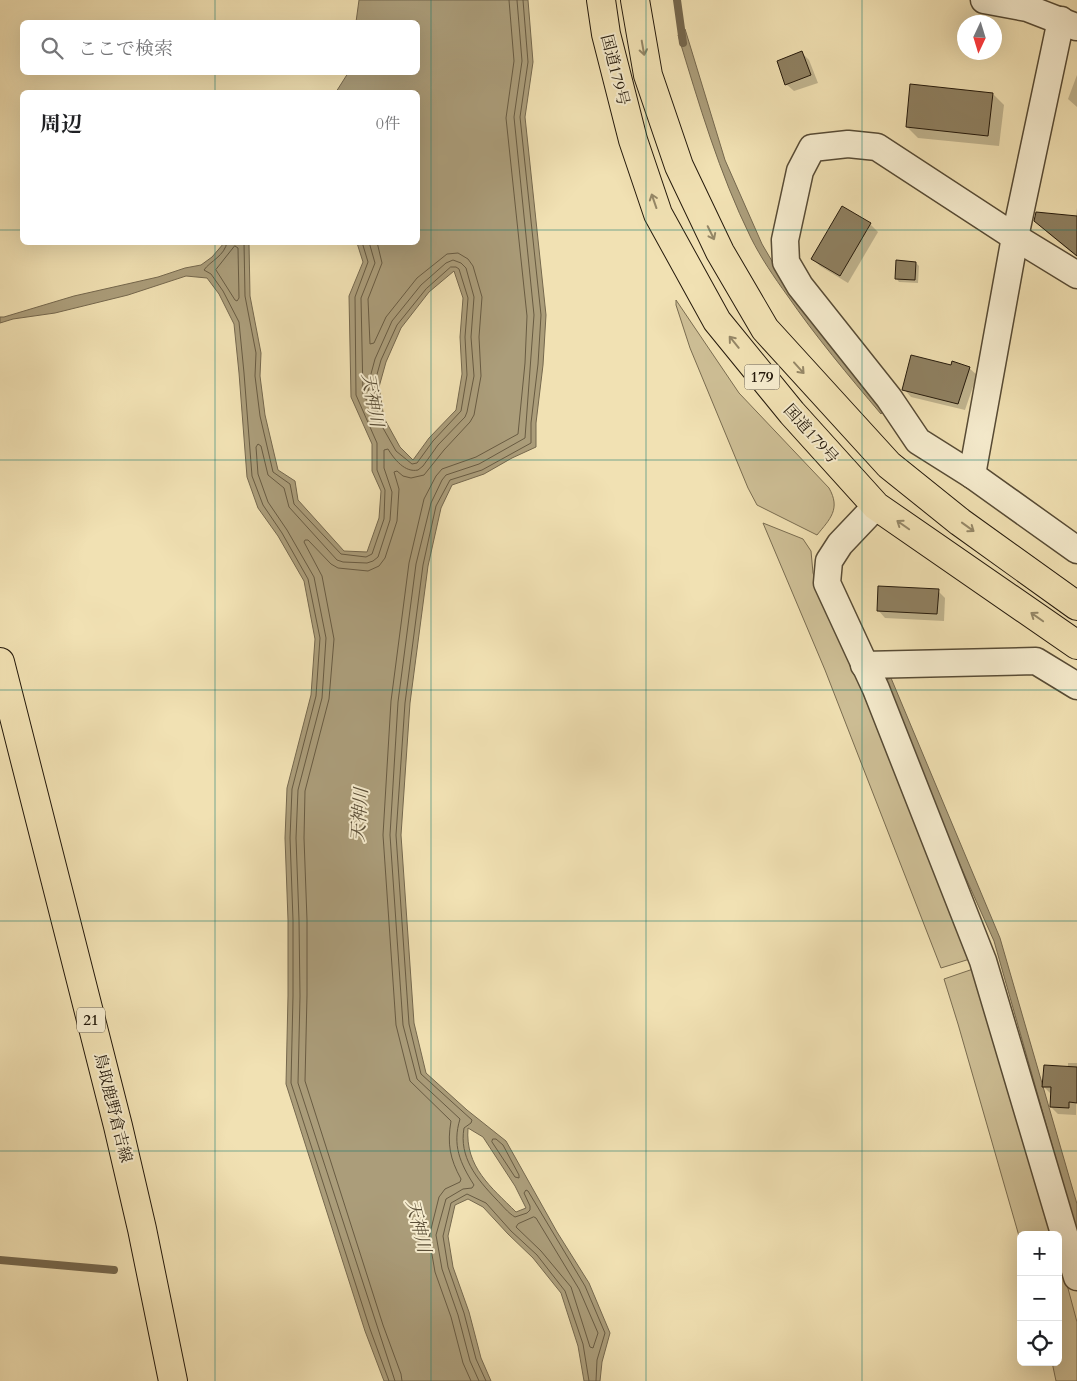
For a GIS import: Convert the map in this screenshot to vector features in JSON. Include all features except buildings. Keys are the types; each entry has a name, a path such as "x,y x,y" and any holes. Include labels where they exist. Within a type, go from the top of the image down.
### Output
{"main road":[{"name":"国道179号","path":"601,0 606,34 633,140 658,214 717,321 792,413 876,506 1077,645"},
{"name":"国道179号","path":"635,0 648,75 679,166 720,252 765,329 889,466 960,522 1077,606"},
{"name":"鳥取鹿野倉吉線","path":"0,662 118,1126 142,1229 173,1381"}],"street":[{"path":"972,475 1016,237 1069,24 1027,8 984,0"},
{"path":"1077,275 878,146 848,144 812,148 800,171 785,240 786,262 800,286 889,398 918,441 972,475 1077,550"},
{"path":"876,506 840,544 829,561 828,583 876,689 983,961 1077,1277"},
{"path":"864,665 1036,661 1077,686"}],"shaded area":[{"path":"676,300 739,393 829,488 834,508 830,519 817,535 757,505 748,488 690,348"},
{"path":"763,523 803,539 811,551 813,573 973,958 941,968 825,670"},
{"path":"976,968 1053,1231 1018,1231 944,979"},
{"path":"1062,1266 1077,1322 1077,1381 1056,1381 1053,1366 1062,1366"}],"water":[{"name":"天神川","path":"359,0 528,0 533,62 525,117 546,315 543,365 536,423 536,447 484,474 452,485 441,508 428,566 410,703 401,835 414,1023 426,1073 467,1110 506,1141 557,1232 589,1283 610,1333 602,1362 600,1381 584,1381 578,1346 561,1293 533,1258 483,1207 468,1199 455,1205 448,1236 453,1267 469,1312 481,1358 491,1381 384,1381 365,1331 286,1084 288,920 285,838 287,788 311,695 315,639 304,581 278,536 258,508 247,477 234,324 219,294 207,278 186,276 128,295 55,313 13,319 0,323 0,317 74,296 201,265 212,257 222,245 249,245 250,296 261,353 260,376 265,415 278,470 295,481 298,500 344,551 367,552 379,518 381,491 372,471 372,444 351,397 349,296 363,262 358,245 420,245 420,90 337,90 347,75 420,75 420,20 356,20","holes":["454,271 463,298 460,337 462,374 456,410 429,438 413,460 400,447 384,418 379,387 386,362 401,328 429,292","468,1128 483,1137 515,1186 526,1208 516,1212 489,1185 475,1165 468,1142"]},
{"path":"685,29 725,160 762,244 779,273 885,409 881,414 832,356 798,311 751,238 729,189 702,112 678,35"},
{"path":"891,678 1000,938 1077,1204 1077,1233 994,941 928,793 882,682"}],"waterway":[{"path":"677,0 683,43"},
{"path":"0,1260 114,1270"}]}
